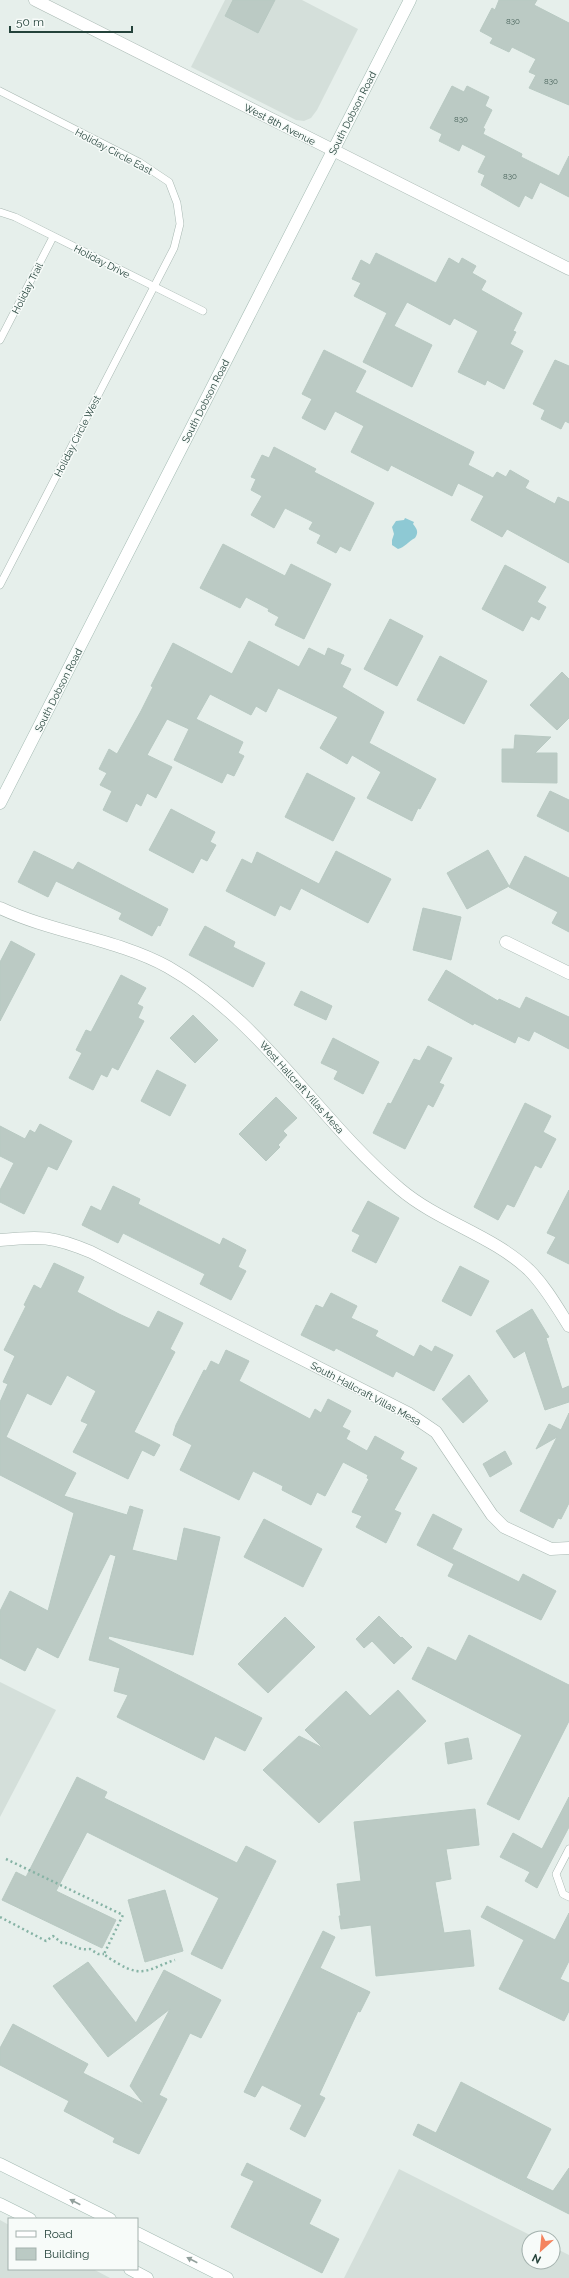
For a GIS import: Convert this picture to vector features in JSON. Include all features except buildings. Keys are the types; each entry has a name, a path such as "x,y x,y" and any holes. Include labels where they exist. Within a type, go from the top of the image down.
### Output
{"street":[{"name":"West 8th Avenue","path":"35,0 569,269"},
{"name":"South Dobson Road","path":"0,803 332,150 410,0"},
{"name":"West Hallcraft Villas Mesa","path":"0,908 15,915 107,943 166,966 202,989 245,1024 330,1119 395,1185 423,1207 502,1251 529,1270 553,1300 568,1325"},
{"path":"506,942 569,973"},
{"name":"South Hallcraft Villas Mesa","path":"0,1240 35,1236 64,1240 129,1271 408,1413 436,1432 492,1515 504,1527 551,1549 569,1548"},
{"path":"0,2164 108,2218"},
{"path":"0,2204 28,2218"},
{"path":"138,2234 227,2278"},
{"path":"132,2270 147,2278"}],"lane":[{"name":"Holiday Circle East","path":"0,91 139,162 169,182 177,203 180,224 174,248 154,287"},
{"name":"Holiday Drive","path":"0,212 15,217 203,311"},
{"name":"Holiday Trail","path":"0,340 53,236"},
{"name":"Holiday Circle West","path":"0,585 154,287"},
{"path":"569,1849 556,1874 563,1894 569,1897"}],"path":[{"path":"6,1859 123,1915 104,1954"},
{"path":"0,1917 46,1941 53,1936 62,1944 67,1943 80,1950 90,1949 98,1954 104,1954 136,1972 147,1971 175,1960"}],"shaded area":[{"path":"225,0 302,0 358,29 317,110 311,118 304,121 296,120 191,67"},
{"path":"0,1682 56,1710 0,1817"},
{"path":"399,2169 521,2230 521,2270 561,2270 561,2251 569,2255 569,2278 344,2278"},
{"path":"0,2220 8,2224 8,2270 95,2270 110,2278 0,2278"}],"water":[{"path":"405,518 414,522 413,524 417,534 415,538 398,549 392,545 394,534 392,527 396,521 404,520"}]}
